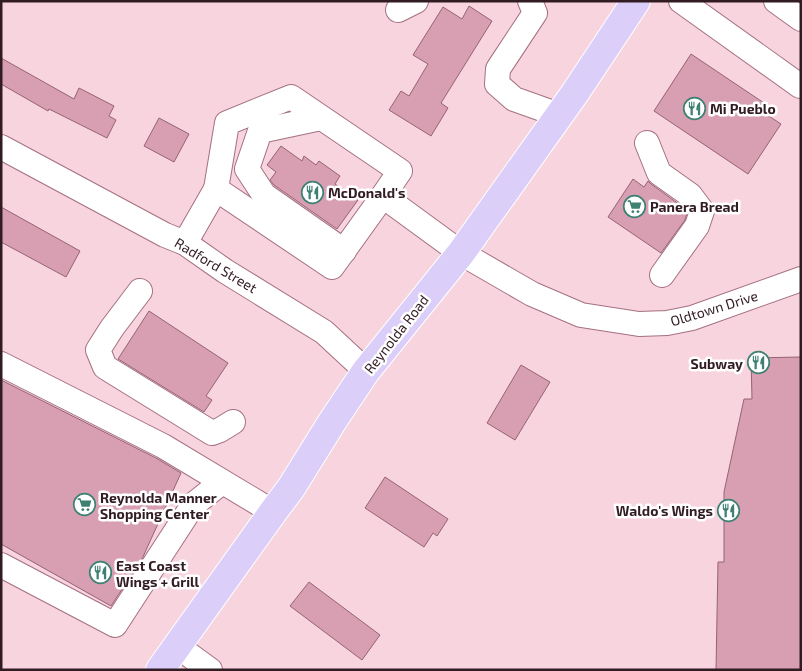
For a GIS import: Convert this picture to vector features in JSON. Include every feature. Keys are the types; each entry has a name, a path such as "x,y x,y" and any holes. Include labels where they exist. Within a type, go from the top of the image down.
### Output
{"main road":[{"name":"Reynolda Road","path":"160,670 291,488 366,371 461,253 559,115 636,1"}],"street":[{"path":"530,1 535,13 498,69 497,84 514,99 559,115"},
{"path":"776,1 801,19"},
{"path":"689,3 801,86"},
{"path":"185,243 216,189 227,123 291,97 400,171 332,267 216,189"},
{"path":"321,118 260,131 246,169 264,195 344,250"},
{"path":"647,143 658,173 690,195 702,211 697,226 662,275"},
{"name":"Radford Street","path":"1,147 165,235 185,243 225,271 324,332 366,371"},
{"name":"Oldtown Drive","path":"383,196 461,253 532,294 581,316 639,324 667,323 692,318 801,279"},
{"path":"140,291 98,350 106,366 212,432 220,430 233,422"},
{"path":"1,364 163,446 273,512"},
{"path":"1,565 114,625 193,505 222,482"},
{"path":"177,646 210,670"}],"building":[{"path":"469,6 492,21 441,103 448,108 431,136 389,110 401,91 409,96 428,64 413,55 443,7 462,19"},
{"path":"691,54 770,107 766,114 781,124 748,174 654,111"},
{"path":"1,58 74,99 79,88 114,106 109,116 116,120 107,138 49,109 48,111 1,84"},
{"path":"159,118 189,134 174,162 144,146"},
{"name":"McDonald's","path":"281,146 302,161 304,156 316,165 319,161 340,176 335,184 358,200 337,229 274,185 270,180 276,172 267,165"},
{"name":"Panera Bread","path":"633,179 644,187 648,181 680,205 687,213 685,220 661,253 608,217"},
{"path":"1,207 80,251 66,277 1,242"},
{"path":"149,311 228,363 206,396 212,400 204,412 118,359"},
{"path":"801,357 801,670 716,670 718,562 724,562 724,492 744,399 752,399 751,358"},
{"path":"521,365 550,382 515,440 487,423"},
{"name":"Reynolda Manner Shopping Center","path":"1,380 156,458 181,473 142,559 111,606 1,544"},
{"path":"385,477 448,519 437,536 433,533 424,547 365,508"},
{"path":"309,582 380,635 362,660 290,606"}],"place":[{"name":"Mi Pueblo","path":"694,108"},
{"name":"McDonald's","path":"312,192"},
{"name":"Panera Bread","path":"634,206"},
{"name":"Subway","path":"759,363"},
{"name":"Reynolda Manner Shopping Center","path":"84,505"},
{"name":"Waldo's Wings","path":"729,510"},
{"name":"East Coast Wings + Grill","path":"100,573"}]}
